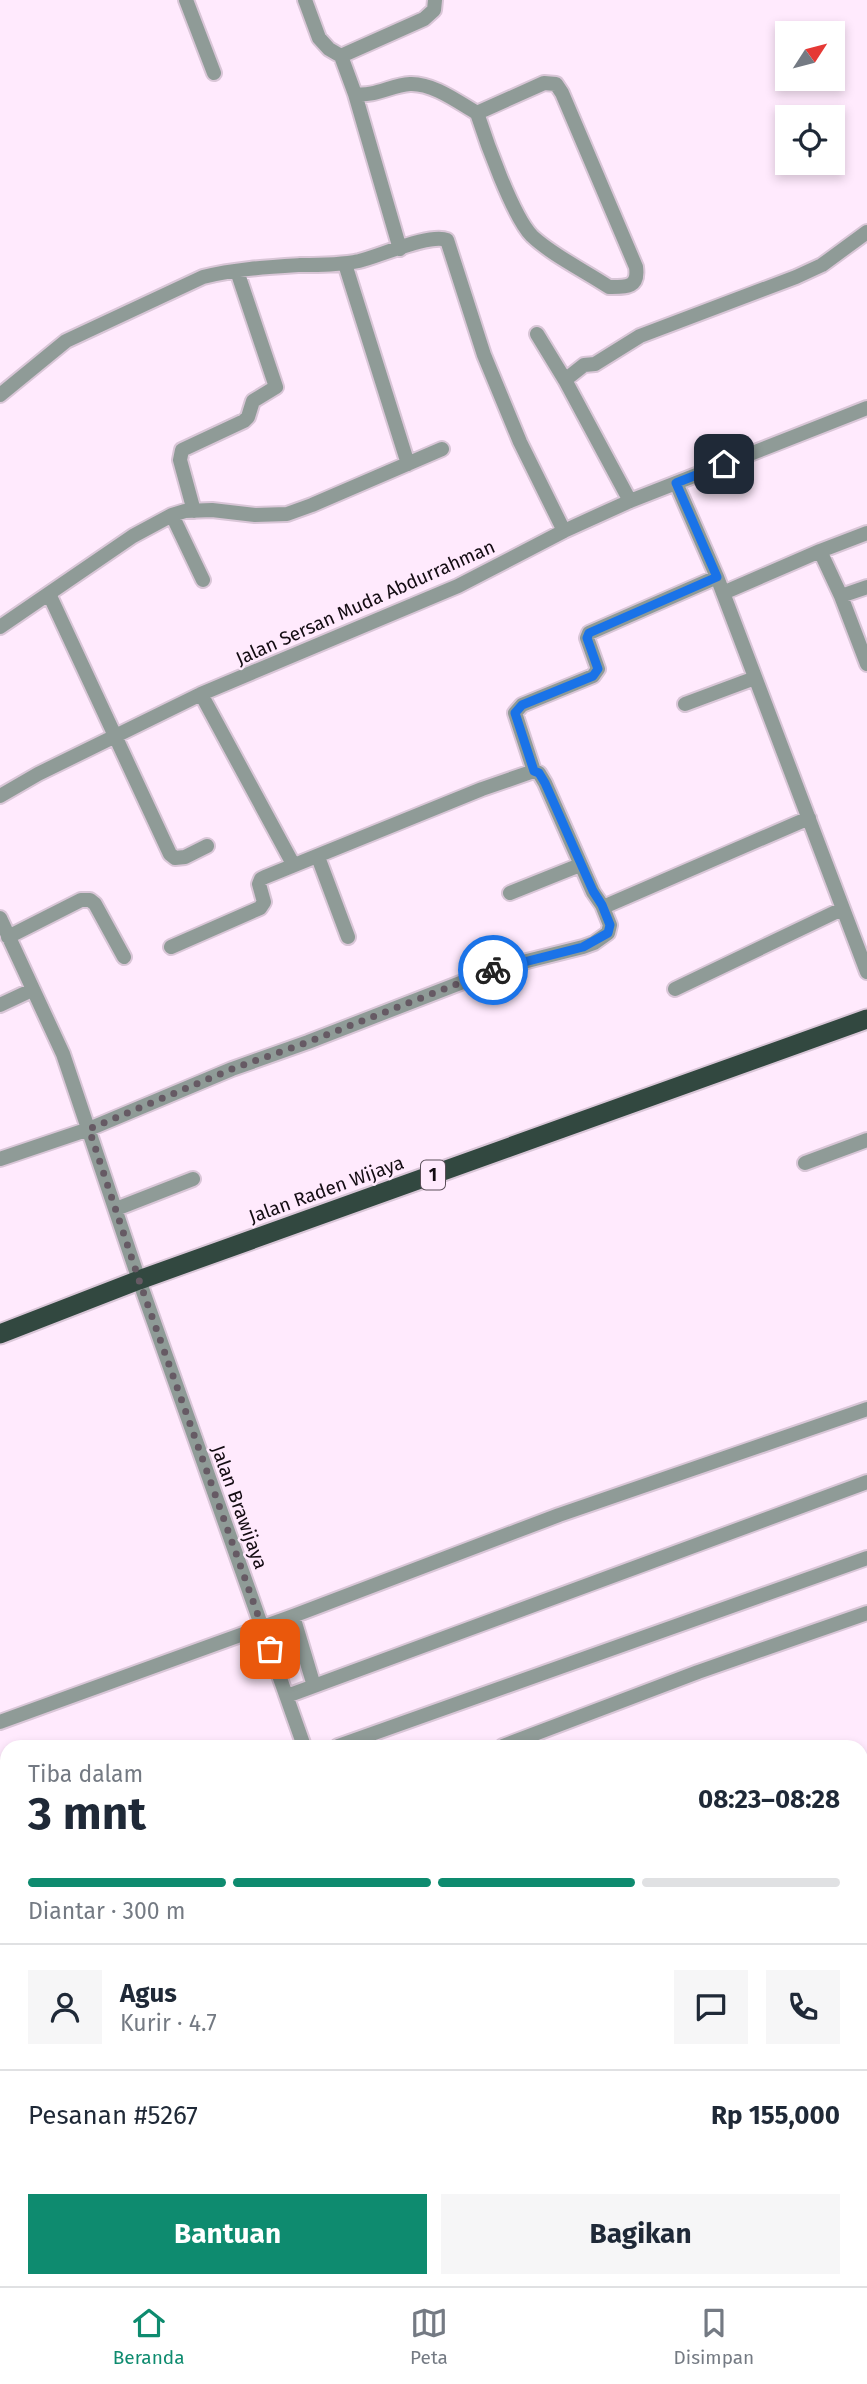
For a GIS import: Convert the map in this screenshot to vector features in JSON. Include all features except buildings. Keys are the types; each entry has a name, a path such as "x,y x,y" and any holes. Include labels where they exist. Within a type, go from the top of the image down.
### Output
{"highway":[{"name":"Jalan Raden Wijaya","path":"0,1334 139,1280 867,1020"}],"street":[{"path":"186,0 214,73"},
{"path":"305,0 319,38 329,49 341,56 355,94 399,244"},
{"path":"341,56 424,19 434,10 435,0"},
{"path":"355,94 367,95 408,84 422,85 477,113 522,225 533,237 609,287 622,287 635,281 638,276 636,267 556,84 544,83 477,113"},
{"path":"565,380 584,365 595,364 640,336 796,278 822,265 867,232"},
{"path":"0,394 66,341 203,277 296,265 345,264 399,244 438,237 447,240 484,355 520,442 564,531"},
{"path":"345,264 408,464"},
{"path":"194,511 180,460 182,450 244,421 248,418 253,401 276,387 237,271"},
{"path":"537,334 630,501"},
{"name":"Jalan Sersan Muda Abdurrahman","path":"0,796 38,774 201,694 458,586 564,531 630,501 867,408"},
{"path":"0,627 133,536 172,515 212,510 255,515 287,514 442,449"},
{"path":"676,483 717,577 867,972"},
{"path":"172,515 203,580"},
{"path":"723,593 867,533"},
{"path":"820,551 841,596 867,664"},
{"path":"534,771 515,713 522,705 593,676 598,669 587,638 589,633 717,577"},
{"path":"841,596 867,587"},
{"path":"50,594 170,854 175,858 184,857 206,846"},
{"path":"685,704 755,678"},
{"path":"201,694 293,864"},
{"path":"0,1159 89,1129 232,1069 499,968 594,943 608,933 610,925 580,865 545,783 539,773 534,771 482,789 261,879 259,884 264,902 260,908 171,947"},
{"path":"602,905 608,905 809,818"},
{"path":"318,857 348,937"},
{"path":"510,893 580,865"},
{"path":"8,937 81,901 90,900 95,904 124,957"},
{"path":"675,989 842,909"},
{"name":"Jalan Brawijaya","path":"0,918 63,1054 139,1280 302,1740"},
{"path":"0,1005 32,990"},
{"path":"805,1163 867,1140"},
{"path":"116,1209 193,1178"},
{"path":"0,1722 293,1616 559,1515 867,1409"},
{"path":"287,1696 867,1482"},
{"path":"355,1740 867,1558"},
{"path":"519,1740 698,1672 867,1614"},
{"path":"293,1616 314,1686"}],"way so far":[{"path":"270,1649 139,1280 89,1129 232,1069 493,970"}],"route":[{"path":"493,970 583,947 608,933 610,925 602,905 593,891 545,783 539,773 534,771 515,713 522,705 593,676 598,669 587,638 589,633 717,577 676,483 724,464"}]}
